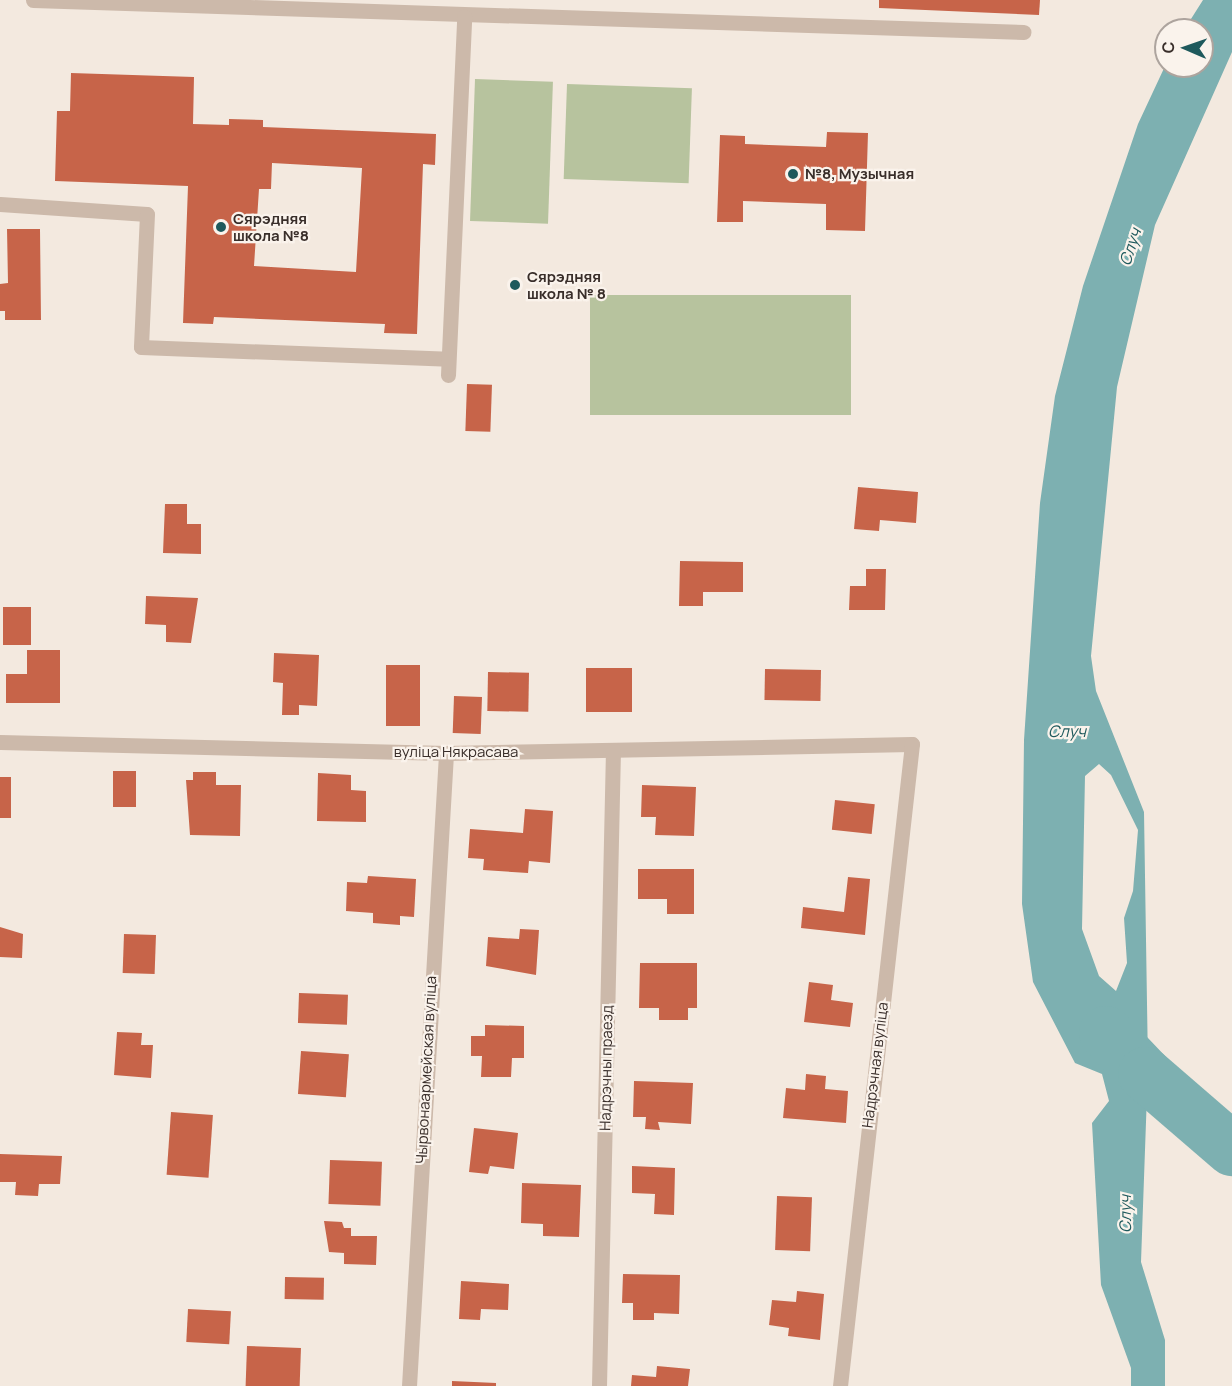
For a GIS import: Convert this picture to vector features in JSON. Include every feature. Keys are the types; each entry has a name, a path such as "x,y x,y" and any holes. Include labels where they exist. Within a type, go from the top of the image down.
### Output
{"street":[{"path":"33,0 464,16 1023,32"},
{"path":"0,204 147,214 141,347 448,367 464,16"},
{"name":"вуліца Някрасава","path":"0,741 446,753 912,744"},
{"name":"Надрэчная вуліца","path":"840,1386 912,744"},
{"name":"Надрэчны праезд","path":"599,1386 613,750"},
{"name":"Чырвонаармейская вуліца","path":"409,1386 446,753"}],"green space":[{"path":"475,79 553,82 548,224 470,221"},
{"path":"567,84 692,88 689,183 564,179"},
{"path":"590,295 851,295 851,415 590,415"}],"water":[{"name":"Случ","path":"1203,0 1232,0 1232,52 1155,225 1117,387 1091,656 1096,691 1144,812 1148,1066 1141,1262 1165,1340 1165,1386 1131,1386 1131,1368 1101,1285 1092,1123 1109,1101 1102,1074 1075,1063 1033,982 1022,904 1024,740 1040,503 1055,396 1083,286 1138,124 1159,78 1214,78 1214,18 1192,18","holes":["1099,764 1111,775 1138,830 1133,891 1124,918 1127,963 1116,991 1099,976 1082,929 1085,776"]}],"building":[{"path":"879,0 1040,0 1039,15 879,8"},
{"name":"Сярэдняя школа №8","path":"71,73 194,77 193,124 229,125 229,119 263,120 263,127 436,134 435,165 423,164 417,334 384,333 385,324 214,317 213,324 183,323 188,186 55,181 57,111 70,111","holes":["272,163 362,168 356,272 254,266 259,189 271,189"]},
{"name":"№8, Музычная","path":"827,132 868,133 865,231 826,230 826,204 743,201 743,222 717,222 720,135 745,136 745,144 826,147"},
{"path":"7,229 40,229 41,320 5,320 5,311 0,311 0,284 8,283"},
{"path":"467,384 492,385 490,432 465,431"},
{"path":"858,487 918,492 916,523 880,520 879,531 854,529"},
{"path":"165,504 187,504 187,524 201,524 201,554 163,553"},
{"path":"680,561 743,562 743,592 703,592 703,606 679,606"},
{"path":"866,569 886,569 885,610 849,610 850,586 866,586"},
{"path":"146,596 198,598 191,643 166,642 166,625 145,624"},
{"path":"3,607 31,607 31,645 3,645"},
{"path":"27,650 60,650 60,703 6,703 6,674 27,674"},
{"path":"274,653 319,655 317,706 299,705 299,715 282,715 283,683 273,682"},
{"path":"386,665 420,665 420,726 386,726"},
{"path":"586,668 632,668 632,712 586,712"},
{"path":"765,669 821,670 820,701 764,700"},
{"path":"488,672 529,673 528,712 487,711"},
{"path":"454,696 482,697 481,734 453,733"},
{"path":"113,771 136,771 136,807 113,807"},
{"path":"193,772 216,772 216,785 241,785 240,836 190,835 186,780 193,780"},
{"path":"318,773 351,775 351,790 366,791 366,822 317,821"},
{"path":"0,777 11,777 11,818 0,818"},
{"path":"642,785 696,787 694,836 655,835 656,817 641,817"},
{"path":"835,800 875,804 872,834 832,830"},
{"path":"525,809 553,811 550,863 529,861 528,873 483,870 484,859 468,858 470,829 523,833"},
{"path":"638,869 694,869 694,914 667,914 667,899 638,899"},
{"path":"368,876 416,879 414,917 400,916 400,925 373,923 373,913 346,911 347,882 367,883"},
{"path":"848,877 870,879 865,935 801,928 803,907 844,912"},
{"path":"0,927 23,934 22,958 0,957"},
{"path":"520,929 539,930 536,975 486,966 488,937 519,939"},
{"path":"124,934 156,935 155,974 123,973"},
{"path":"640,963 697,963 697,1008 688,1008 688,1020 659,1020 659,1008 639,1008"},
{"path":"809,982 833,985 831,1000 853,1003 850,1027 804,1022"},
{"path":"299,993 348,995 347,1025 298,1023"},
{"path":"485,1025 524,1026 524,1058 512,1058 511,1077 481,1077 482,1056 471,1056 471,1036 485,1036"},
{"path":"117,1032 142,1033 141,1045 153,1045 151,1078 114,1075"},
{"path":"301,1051 349,1054 346,1097 298,1094"},
{"path":"806,1074 826,1076 825,1089 848,1091 846,1123 783,1118 786,1088 805,1090"},
{"path":"634,1081 693,1083 691,1124 658,1122 660,1130 645,1129 646,1117 633,1117"},
{"path":"171,1112 213,1115 209,1178 167,1175"},
{"path":"474,1128 518,1133 514,1169 490,1166 488,1174 469,1172"},
{"path":"0,1154 62,1156 60,1184 39,1184 38,1196 15,1195 16,1182 0,1182"},
{"path":"330,1160 382,1162 380,1206 328,1204"},
{"path":"632,1166 675,1168 674,1215 654,1214 655,1194 632,1193"},
{"path":"522,1183 581,1185 579,1237 543,1236 543,1224 521,1223"},
{"path":"777,1196 812,1197 810,1251 775,1250"},
{"path":"324,1221 342,1222 344,1228 351,1228 351,1236 377,1236 376,1265 344,1264 344,1253 329,1252"},
{"path":"623,1274 680,1275 679,1314 654,1313 654,1320 633,1320 633,1303 622,1303"},
{"path":"285,1277 324,1278 324,1300 285,1299"},
{"path":"461,1281 509,1284 508,1310 481,1309 480,1320 459,1319"},
{"path":"797,1291 824,1294 820,1340 788,1336 789,1328 769,1325 772,1300 796,1302"},
{"path":"188,1309 231,1311 229,1344 186,1342"},
{"path":"247,1346 301,1348 300,1386 246,1386"},
{"path":"657,1366 690,1369 688,1386 631,1386 632,1375 656,1377"},
{"path":"452,1381 496,1383 496,1386 452,1386"}],"waterway":[{"path":"1106,1033 1145,1074 1232,1149"}],"place":[{"name":"№8, Музычная","path":"793,174"},
{"name":"Сярэдняя школа №8","path":"221,227"},
{"name":"Сярэдняя школа № 8","path":"515,285"}]}
